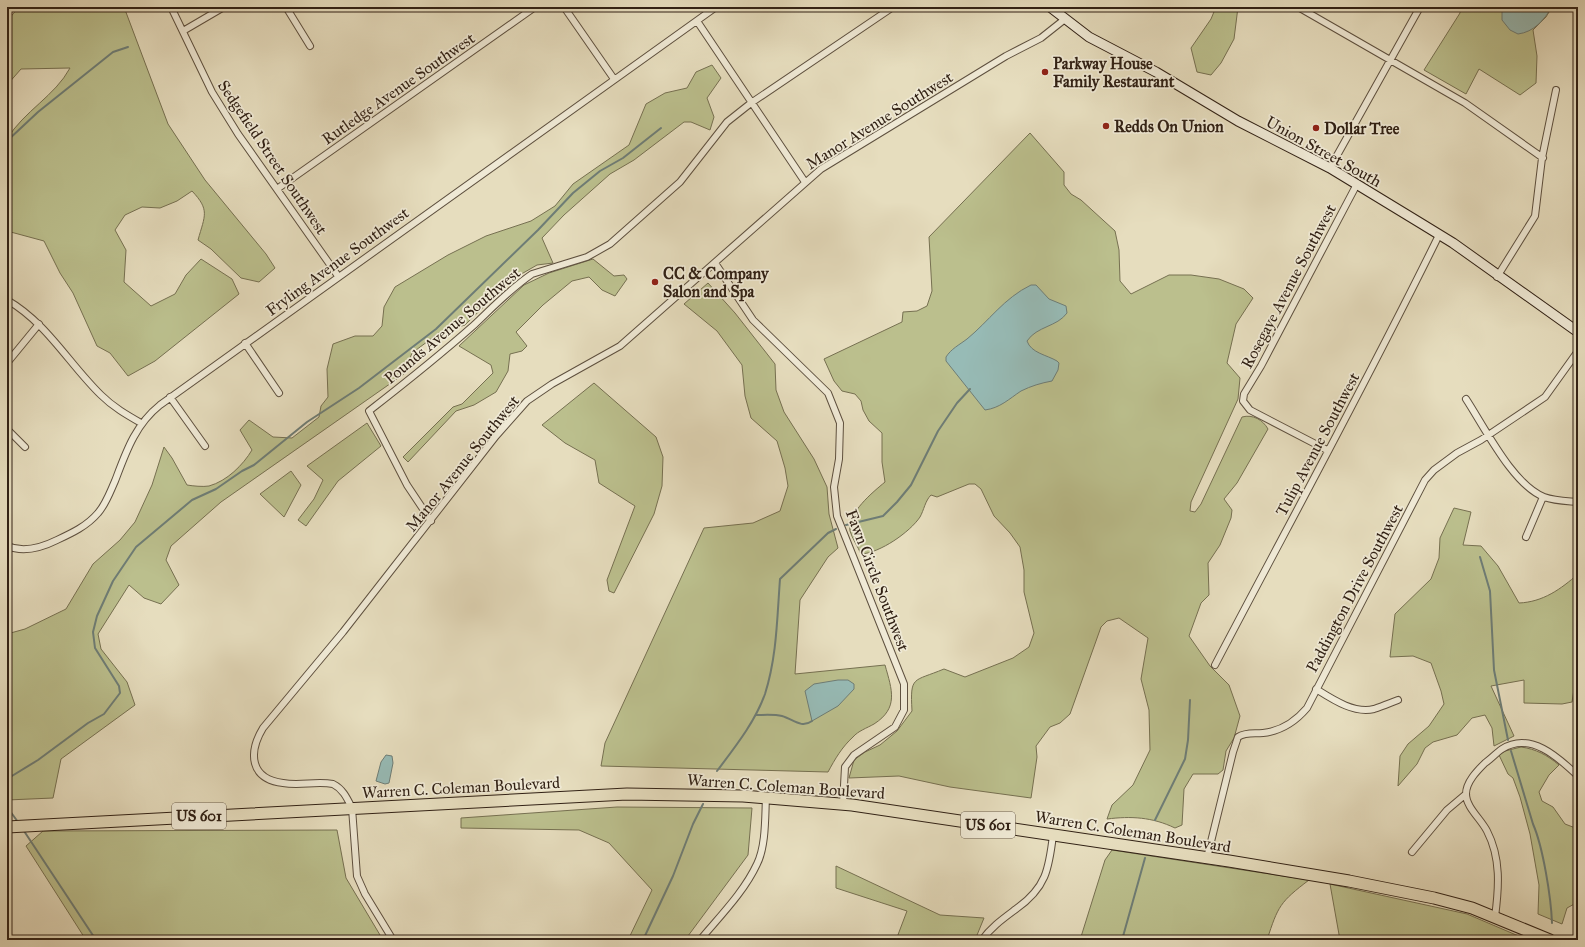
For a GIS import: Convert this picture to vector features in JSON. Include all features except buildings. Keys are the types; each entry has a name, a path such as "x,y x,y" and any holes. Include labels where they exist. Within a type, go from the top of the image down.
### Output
{"highway":[{"name":"Warren C. Coleman Boulevard","path":"7,826 627,794 703,794 766,797 842,804 1342,879 1399,890 1472,908 1550,940"}],"main road":[{"name":"Union Street South","path":"1050,7 1089,37 1156,72 1238,121 1330,168 1357,184 1439,235 1578,332"}],"street":[{"name":"Sedgefield Street Southwest","path":"172,7 212,92 238,134 338,276"},
{"path":"183,31 224,7"},
{"path":"286,7 310,46"},
{"name":"Rutledge Avenue Southwest","path":"277,189 534,7"},
{"path":"564,7 614,78"},
{"name":"Fryling Avenue Southwest","path":"7,546 17,549 35,549 49,544 86,524 98,513 105,502 132,438 141,423 149,414 170,397 338,276 614,78 716,7"},
{"name":"Pounds Avenue Southwest","path":"431,521 403,479 369,411 420,371 475,324 503,296 525,278 532,274 587,257 610,244 680,182 693,167 719,130 751,103 893,7"},
{"path":"1298,7 1391,59 1465,103 1543,158"},
{"path":"1330,168 1420,7"},
{"name":"Manor Avenue Southwest","path":"352,808 344,793 333,784 285,784 272,780 258,769 254,761 253,750 259,736 431,521 496,436 527,401 552,384 620,346 805,182 849,151 1006,56 1041,38 1065,19"},
{"path":"696,21 805,182"},
{"path":"1498,277 1536,216 1543,158 1556,90"},
{"name":"Rosegaye Avenue Southwest","path":"1327,450 1250,410 1243,401 1244,394 1261,366 1357,184"},
{"name":"Tulip Avenue Southwest","path":"1215,665 1327,450 1368,376 1439,235"},
{"name":"Fawn Circle Southwest","path":"715,263 753,320 828,393 840,423 839,458 834,487 837,516 904,684 904,710 895,727 854,755 845,767 842,804"},
{"path":"7,300 23,310 39,324 100,394 114,406 141,423"},
{"path":"7,363 39,324"},
{"path":"245,343 279,393"},
{"name":"Paddington Drive Southwest","path":"1207,858 1238,737 1248,733 1263,733 1283,728 1301,715 1307,708 1425,480 1440,466 1546,397 1578,351"},
{"path":"170,397 205,446"},
{"path":"1466,400 1514,474 1543,497 1578,502"},
{"path":"7,429 25,447"},
{"path":"1526,537 1543,497"},
{"path":"1316,690 1334,700 1362,710 1373,709 1398,700"},
{"path":"1412,852 1447,810 1466,794 1471,780 1482,767 1501,750 1517,743 1524,743 1549,752 1578,776"},
{"path":"1466,794 1493,846 1498,877 1495,917"},
{"path":"700,940 736,897 758,863 764,836 766,797"},
{"path":"352,808 357,876 365,894 393,940"},
{"path":"982,940 999,922 1018,908 1036,891 1049,869 1053,835"}],"green space":[{"path":"19,7 124,7 168,124 205,180 266,254 275,268 259,282 241,278 211,249 198,240 204,219 204,208 202,203 192,191 177,201 160,208 142,207 125,215 115,230 126,250 124,282 151,306 175,294 186,275 201,259 232,279 239,294 155,361 128,376 110,353 97,346 73,293 60,273 44,241 7,231 7,139 22,120 64,78 70,68 21,69 7,85 7,21"},
{"path":"1216,7 1238,7 1234,39 1221,63 1211,75 1197,72 1191,48 1211,19"},
{"path":"1461,7 1552,7 1546,17 1533,30 1537,56 1536,83 1520,95 1479,69 1466,94 1424,70 1460,13"},
{"path":"712,65 721,78 707,98 714,117 710,130 691,122 684,122 634,160 610,174 564,215 542,238 553,263 537,265 511,280 465,325 439,333 412,353 404,374 221,502 171,546 166,560 179,585 161,604 144,598 129,585 98,634 101,649 127,682 135,705 61,759 53,798 7,800 7,634 25,629 66,609 93,564 120,540 135,522 152,485 164,447 187,485 209,486 216,484 234,472 252,450 240,430 249,420 273,437 292,438 319,417 321,406 328,397 327,369 333,344 355,336 373,336 382,326 384,307 395,287 448,255 486,236 531,221 555,206 573,184 629,145 646,104 665,93 687,88 696,72"},
{"path":"1030,133 1064,172 1064,185 1071,194 1081,200 1115,231 1119,250 1120,281 1131,294 1169,275 1191,275 1219,279 1244,289 1253,298 1236,324 1227,363 1240,378 1238,399 1191,502 1190,511 1195,512 1201,504 1242,417 1250,416 1260,420 1268,429 1237,483 1224,499 1232,510 1231,518 1220,545 1208,563 1209,595 1201,603 1189,636 1210,666 1229,685 1240,716 1234,738 1226,751 1223,770 1218,774 1193,774 1184,789 1182,825 1175,828 1166,824 1141,818 1107,819 1112,805 1133,785 1150,750 1149,710 1141,679 1148,638 1119,618 1107,621 1101,627 1070,714 1060,723 1050,727 1036,746 1037,757 1031,798 950,787 899,776 849,778 854,760 865,752 880,745 897,731 912,711 912,691 913,685 916,681 944,669 965,677 1013,658 1029,647 1034,633 1024,592 1024,570 1020,547 1010,533 994,516 981,489 975,484 969,484 937,497 931,495 927,500 920,517 902,535 877,550 861,554 851,534 850,524 857,510 862,504 885,482 882,462 882,433 869,421 863,410 861,401 855,394 842,391 834,381 824,359 902,322 903,312 917,311 927,306 932,291 929,237"},
{"path":"593,259 614,276 624,275 627,279 615,296 602,290 589,277 572,281 543,305 516,332 527,346 522,351 510,354 508,371 496,392 474,405 456,411 408,462 403,457 453,407 462,404 493,373 491,365 459,346 524,285 549,273"},
{"path":"708,283 735,313 775,364 776,390 784,412 814,459 827,487 829,514 838,548 828,557 800,600 795,674 885,665 890,683 892,698 887,712 874,724 857,733 845,745 828,772 601,766 605,743 704,528 753,523 780,511 788,486 785,468 777,441 751,418 745,396 742,365 717,331 684,304"},
{"path":"594,383 656,437 663,457 662,486 654,514 614,593 609,591 607,580 635,506 599,483 595,460 565,443 542,425"},
{"path":"367,423 381,446 338,481 306,526 298,520 314,499 323,480 307,466"},
{"path":"291,471 301,485 284,517 260,494"},
{"path":"1454,508 1471,512 1463,545 1481,546 1498,566 1519,603 1536,600 1551,594 1578,574 1578,678 1575,683 1572,702 1562,704 1524,703 1524,680 1491,686 1514,736 1494,746 1492,728 1485,715 1472,718 1457,735 1433,742 1425,748 1417,764 1398,786 1400,756 1408,744 1429,726 1444,704 1431,663 1413,656 1390,657 1395,614 1431,579 1439,558 1440,538"},
{"path":"1521,747 1532,749 1541,753 1559,765 1549,775 1539,792 1542,801 1553,807 1565,824 1578,829 1578,902 1567,908 1562,924 1538,914 1539,885 1530,834 1513,778 1508,774 1499,755 1505,751"},
{"path":"617,807 752,808 748,855 685,940 628,940 652,890 609,843 579,830 461,828 461,818"},
{"path":"337,830 346,878 383,940 86,940 26,846 43,831"},
{"path":"1112,850 1309,880 1292,894 1281,906 1274,919 1267,940 1080,940 1105,860"},
{"path":"836,866 940,915 984,918 975,940 896,940 907,911 836,888"},
{"path":"1330,884 1467,914 1528,940 1340,940"}],"water":[{"path":"1502,7 1552,7 1538,25 1529,31 1518,34 1510,30 1502,20"},
{"path":"1031,285 1036,285 1049,299 1066,306 1067,313 1063,318 1036,332 1027,341 1036,351 1057,361 1059,363 1058,370 1052,381 1025,389 1000,405 985,410 946,361 946,357 953,349 975,332 1013,296"},
{"path":"848,680 854,684 854,689 838,706 812,721 805,691 814,684"},
{"path":"386,755 392,756 393,763 389,783 385,784 376,781 381,762"}],"waterway":[{"path":"7,141 38,112 113,52 128,47"},
{"path":"7,779 38,760 88,723 104,714 120,693 119,686 95,648 93,632 97,616 113,581 136,547 192,500 216,489 242,471 254,465 307,422 359,388 436,329 538,230 573,193 600,171 623,158 661,128"},
{"path":"846,525 883,516 897,502 911,485 938,431 957,403 970,389"},
{"path":"717,771 750,724 765,694 774,651 780,579 828,533 836,529"},
{"path":"1480,557 1490,591 1494,670 1508,740"},
{"path":"1155,820 1185,759 1188,740 1190,700"},
{"path":"756,715 779,715 801,724 812,721"},
{"path":"1511,751 1540,846 1548,886 1552,923"},
{"path":"643,940 673,876 693,824 703,804"},
{"path":"7,807 18,822"},
{"path":"24,831 96,940"},
{"path":"1122,940 1145,858"}],"place":[{"name":"Parkway House Family Restaurant","path":"1045,72"},
{"name":"Redds On Union","path":"1106,126"},
{"name":"Dollar Tree","path":"1316,128"},
{"name":"CC & Company Salon and Spa","path":"655,282"}]}
